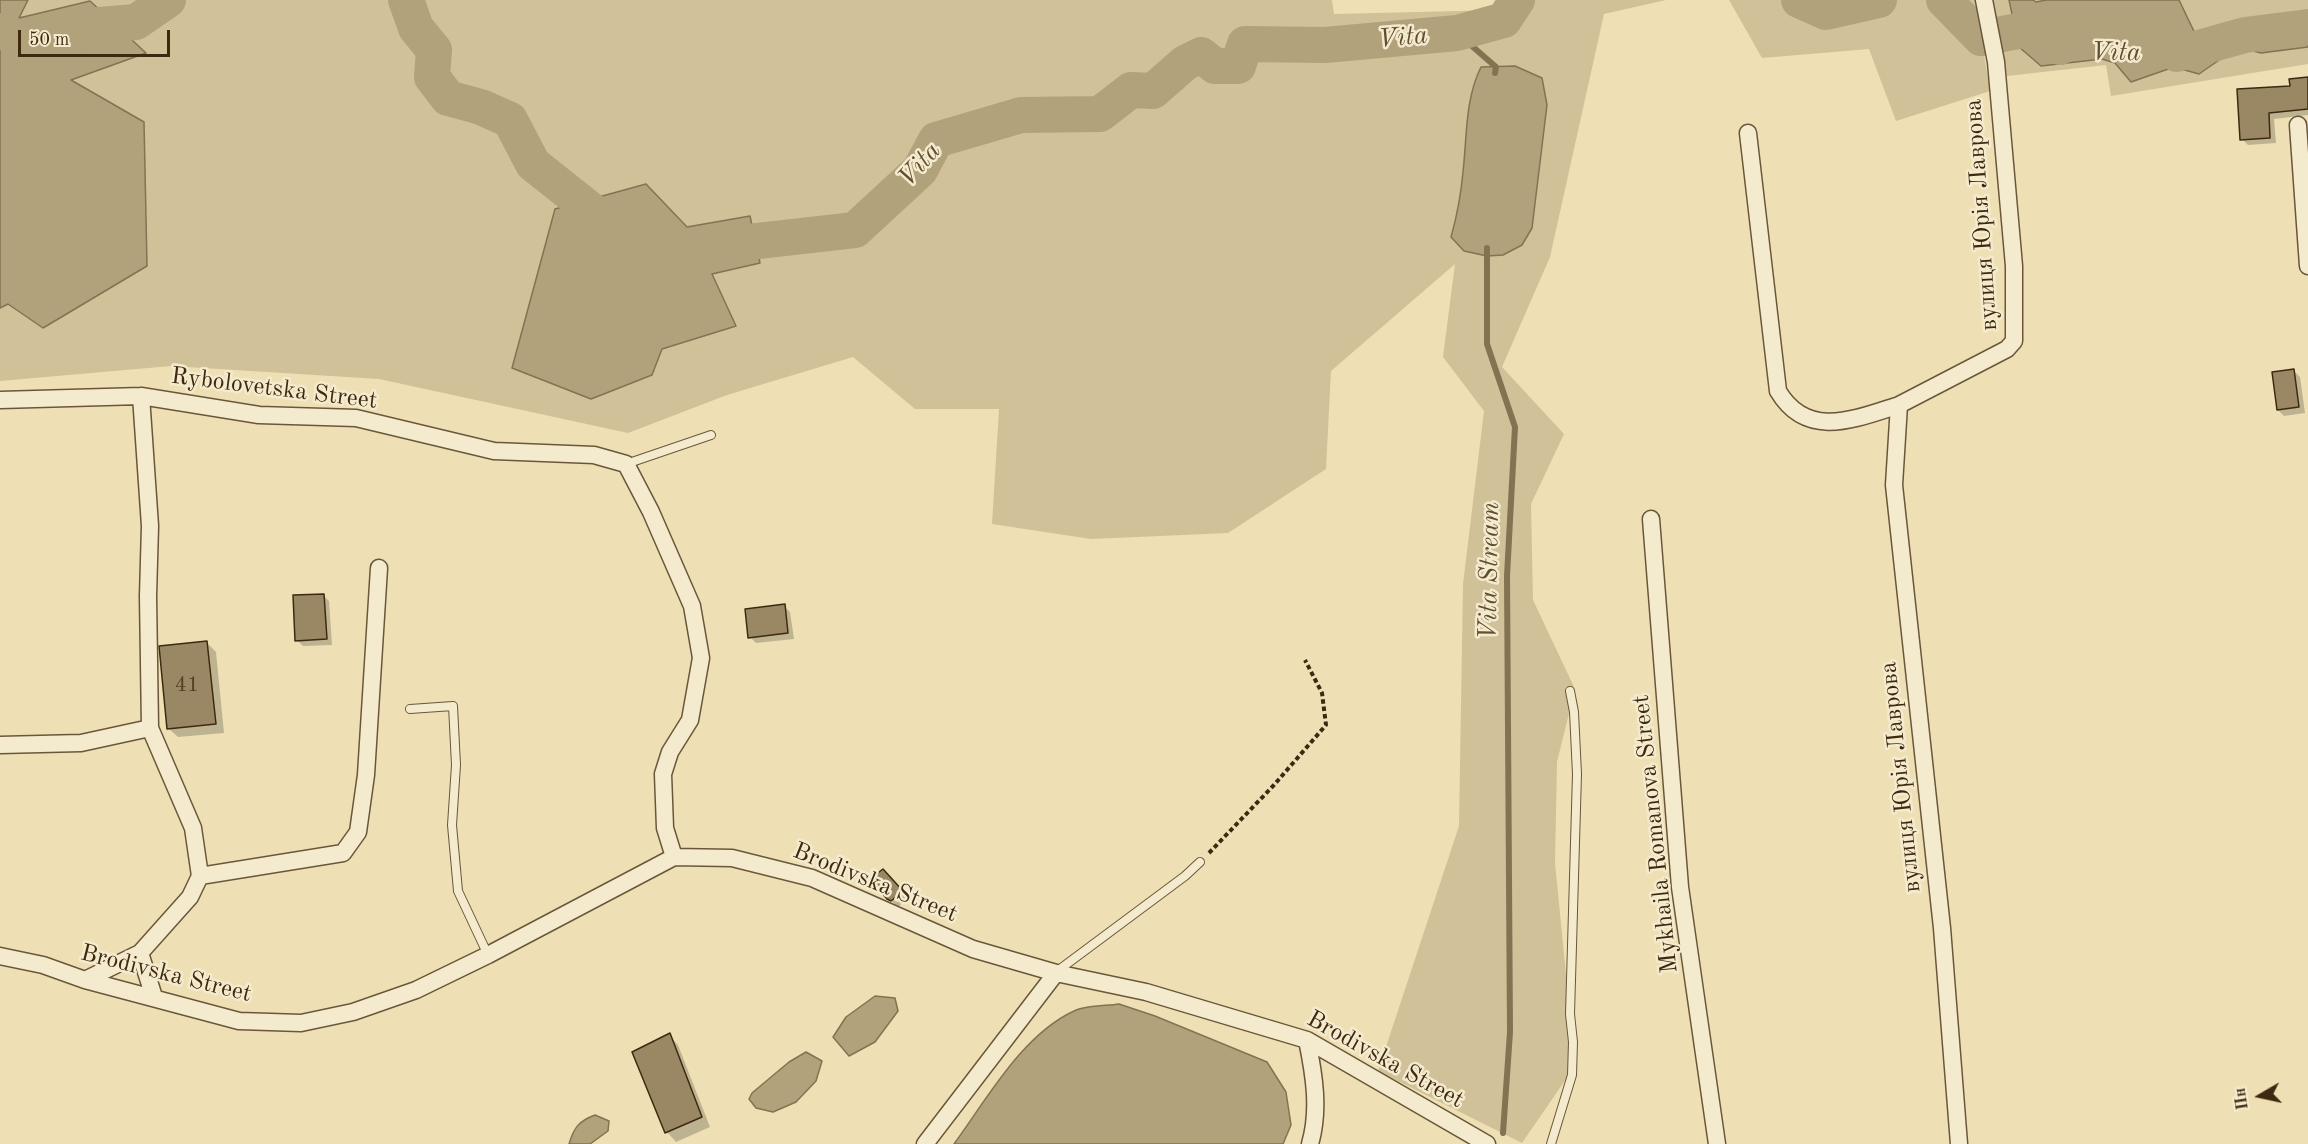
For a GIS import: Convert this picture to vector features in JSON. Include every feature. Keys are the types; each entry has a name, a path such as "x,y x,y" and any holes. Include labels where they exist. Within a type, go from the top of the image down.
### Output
{"street":[{"name":"вулиця Юрія Лаврова","path":"1748,133 1778,391 1787,405 1796,413 1810,420 1826,422 1864,416 1899,405 2007,349 2014,341 2013,266 1996,62 1986,7"},
{"path":"2298,125 2308,266"},
{"path":"85,980 140,953 189,897 200,876 193,828 150,728 148,596 150,526 141,396"},
{"name":"Rybolovetska Street","path":"0,400 141,396 259,415 356,418 494,451 594,455 627,464"},
{"name":"вулиця Юрія Лаврова","path":"1899,405 1894,485 1942,928 1959,1144"},
{"path":"627,464 651,512 692,606 701,658 690,720 670,752 663,774 665,828 674,856"},
{"name":"Mykhaila Romanova Street","path":"1652,519 1680,887 1718,1144"},
{"path":"200,876 343,853 358,832 366,775 379,568"},
{"path":"0,745 81,743 150,728"},
{"name":"Brodivska Street","path":"0,956 43,965 85,980 239,1021 301,1023 353,1012 416,990 488,955 674,856 732,858 812,878 973,949 1056,973 1146,992 1307,1040 1486,1144"},
{"path":"140,953 154,997"},
{"path":"925,1144 1056,973"},
{"path":"1307,1040 1315,1078 1316,1126 1310,1144"}],"lane":[{"path":"627,464 711,435"},
{"path":"1551,1144 1572,1075 1573,1042 1570,1014 1577,774 1574,712 1570,691"},
{"path":"410,709 453,706 456,765 452,825 458,891 488,955"},
{"path":"1056,973 1185,876 1200,862"}],"path":[{"path":"1200,862 1326,725 1322,693 1305,660"}],"shaded area":[{"path":"0,0 1332,0 1334,14 1500,10 1509,0 1666,0 1604,14 1550,257 1502,367 1564,434 1531,504 1533,600 1575,689 1557,762 1555,863 1575,1066 1522,1143 1378,1071 1459,826 1463,584 1484,411 1443,357 1455,264 1331,371 1326,469 1228,533 1091,539 992,524 999,409 915,409 853,357 727,395 628,433 379,379 171,366 0,381"},
{"path":"1729,0 1975,0 1990,91 1896,121 1869,49 1762,58"},
{"path":"1991,0 2308,0 2308,64 2111,96 2106,65 2007,76"}],"water":[{"path":"0,0 28,0 19,18 90,1 146,53 71,80 144,122 147,266 43,328 8,304 0,308"},
{"path":"2009,0 2036,2 2046,0 2179,0 2200,44 2308,32 2308,47 2261,53 2238,47 2199,74 2174,67 2131,82 2115,63 2102,59 2041,66 2019,47"},
{"path":"1515,66 1542,78 1547,105 1532,228 1522,245 1503,255 1487,256 1464,251 1451,237 1461,188 1469,105 1481,67"},
{"path":"646,184 687,227 750,216 760,263 712,274 736,326 662,349 652,375 591,399 512,368 555,209"},
{"path":"875,996 895,998 898,1011 875,1042 849,1056 833,1037 846,1017"},
{"path":"1119,1004 1155,1016 1267,1062 1286,1092 1291,1125 1283,1144 954,1144 1007,1070 1038,1036 1055,1022 1079,1009"},
{"path":"806,1052 822,1061 816,1081 796,1102 773,1112 756,1108 749,1099 752,1093 789,1062"},
{"path":"595,1115 609,1121 608,1131 590,1144 569,1144 578,1125"}],"building":[{"path":"2308,77 2308,109 2269,113 2270,138 2240,140 2237,89 2290,86 2289,79"},
{"path":"2294,369 2299,407 2277,410 2272,372"},
{"path":"324,594 327,639 295,641 293,595"},
{"path":"785,604 788,633 748,638 745,609"},
{"path":"207,641 216,724 167,729 159,646"},
{"path":"883,869 903,891 891,901 870,879"},
{"path":"670,1033 702,1117 665,1133 632,1052"}],"waterway":[{"name":"Vita","path":"0,31 61,51 87,26 136,22 168,0"},
{"name":"Vita","path":"406,0 416,28 434,50 432,77 448,98 481,107 510,120 533,164 601,218 624,224"},
{"name":"Vita","path":"705,247 855,230 920,170 936,140 1021,115 1100,114 1131,90 1153,91 1185,63 1201,55 1215,66 1238,66 1245,44 1325,45 1457,33 1504,20 1517,0"},
{"name":"Vita","path":"1799,0 1826,12 1879,0"},
{"name":"Vita","path":"1944,0 1981,38 2029,29 2060,47"},
{"name":"Vita","path":"2177,54 2245,35 2308,27"},
{"name":"Vita Stream","path":"1457,33 1496,67 1495,73"},
{"name":"Vita Stream","path":"1487,248 1487,344 1515,427 1507,576 1510,1032 1503,1133"}]}
